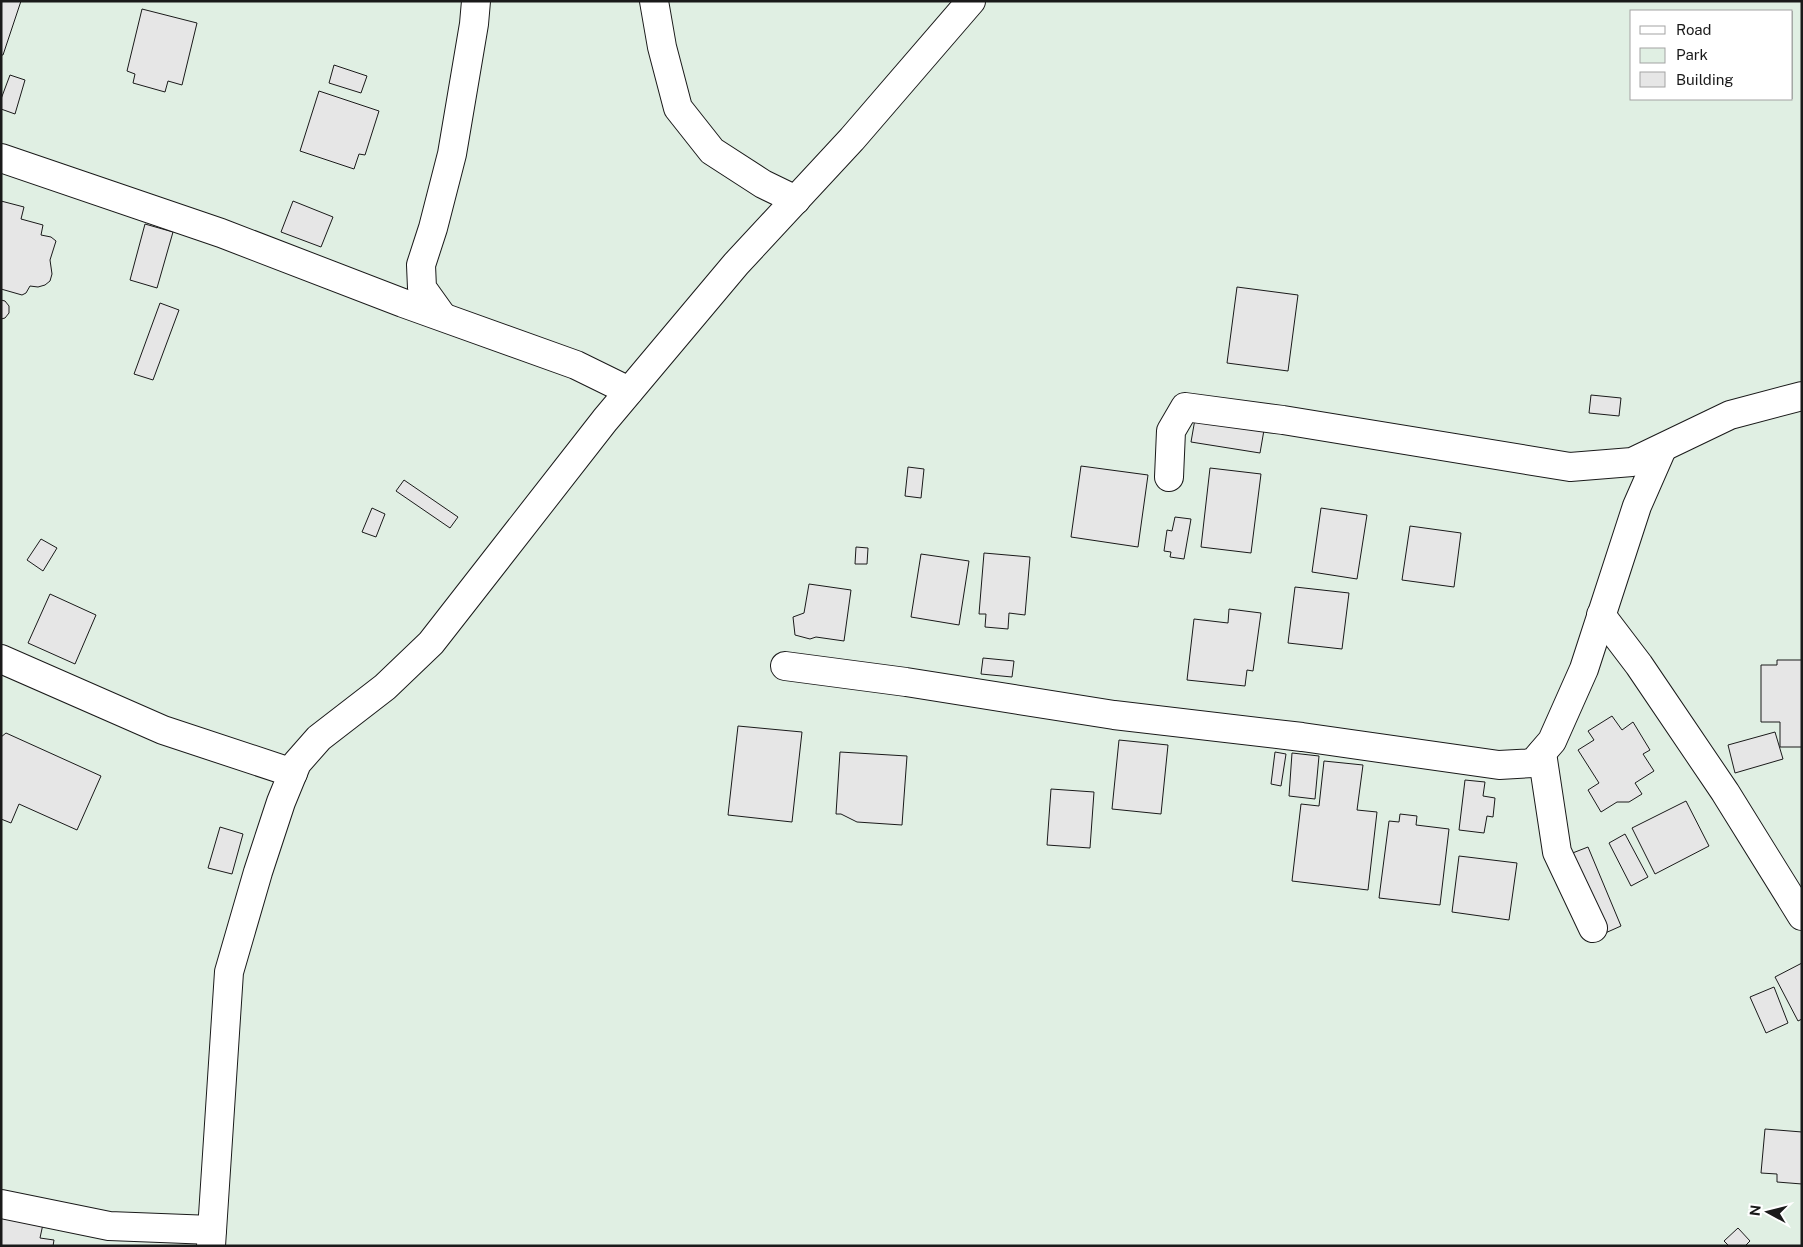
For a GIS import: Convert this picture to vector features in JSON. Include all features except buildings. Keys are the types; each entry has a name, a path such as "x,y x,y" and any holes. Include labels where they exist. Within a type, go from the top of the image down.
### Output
{"street":[{"path":"442,316 422,288 421,265 433,228 452,154 474,24 476,1"},
{"path":"654,1 662,47 678,108 712,151 763,184 796,200"},
{"path":"1,1204 109,1226 211,1238 229,972 258,872 281,802 297,763 319,738 385,687 431,644 605,420 736,264 852,139 971,1"},
{"path":"1,158 221,233 576,365 630,391"},
{"path":"1169,478 1171,430 1185,407 1283,420 1570,467 1632,462 1730,415 1802,396"},
{"path":"785,666 906,682 1114,715 1302,737 1499,765 1533,763 1552,741 1584,669 1637,506 1662,449"},
{"path":"1602,615 1639,665 1725,792 1802,916"},
{"path":"1,659 164,730 293,773"},
{"path":"1542,753 1557,852 1592,928"}],"green space":[{"path":"1,1 1802,1 1802,1246 1,1246"}]}
